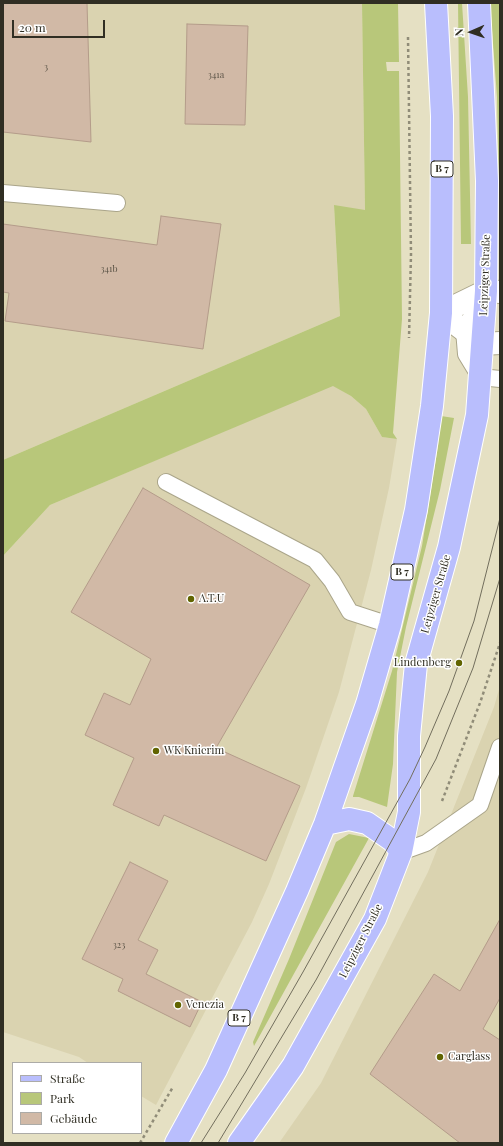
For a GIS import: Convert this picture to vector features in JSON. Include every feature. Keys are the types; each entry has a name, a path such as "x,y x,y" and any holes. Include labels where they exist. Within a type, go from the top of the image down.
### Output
{"main road":[{"name":"B 7","path":"176,1143 216,1070 297,891 325,824 367,704 390,625 416,510 432,406 442,313 442,116 436,3"},
{"name":"Leipziger Straße","path":"239,1143 293,1066 375,919 401,852 409,812 409,736 416,664 449,547 477,415 490,378 493,291 479,3"},
{"path":"325,824 349,820 367,823 393,840 401,852"}],"street":[{"path":"491,344 464,330 442,313 493,291"}],"lane":[{"path":"3,193 117,203"},
{"path":"490,378 466,354 464,330 493,291"},
{"path":"166,482 315,560 332,581 350,612 390,625"},
{"path":"401,852 426,843 480,804 499,752"}],"path":[{"path":"408,34 411,254 409,340"}],"shaded area":[{"path":"3,3 362,3 365,211 334,206 340,316 3,460"},
{"path":"333,385 351,396 366,409 382,437 397,439 389,488 371,570 339,692 306,788 269,884 252,922 156,1105 142,1097 142,1062 86,1062 79,1057 3,1032 3,556 50,505"},
{"path":"500,686 500,1143 279,1143 321,1083 428,872 494,707"}],"green space":[{"path":"362,3 398,3 399,62 386,62 387,71 399,71 402,319 393,433 397,439 382,437 366,409 351,396 333,386 50,505 3,556 3,460 340,316 334,205 365,210"},
{"path":"458,3 462,3 468,97 471,244 461,244"},
{"path":"490,3 500,3 500,246 497,97"},
{"path":"441,416 454,418 440,490 406,627 397,672 393,764 387,807 353,796 392,671 422,546 438,446"},
{"path":"349,834 369,838 254,1046 253,1042 289,959 336,842"}],"building":[{"path":"3,3 87,3 91,142 3,132"},
{"path":"187,24 248,26 245,125 185,124"},
{"path":"161,216 221,224 203,349 5,321 9,293 3,292 3,224 157,245"},
{"path":"143,488 310,585 216,748 300,786 266,861 164,815 159,826 113,805 134,758 85,735 104,693 130,705 151,659 71,612"},
{"path":"130,862 168,881 138,940 158,950 146,974 202,1002 190,1027 118,991 123,979 82,959"},
{"name":"Carglass","path":"500,919 500,998 483,1029 500,1040 500,1143 460,1143 370,1074 434,974 460,991"}],"tram line":[{"path":"201,1143 245,1073 303,972 410,779 449,691 474,621 500,518"},
{"path":"218,1143 316,980 436,759 473,668 500,578"}],"place":[{"name":"A.T.U","path":"191,599"},
{"name":"Lindenberg","path":"459,663"},
{"name":"WK Knierim","path":"156,751"},
{"name":"Venezia","path":"178,1005"},
{"name":"Carglass","path":"440,1057"}]}
